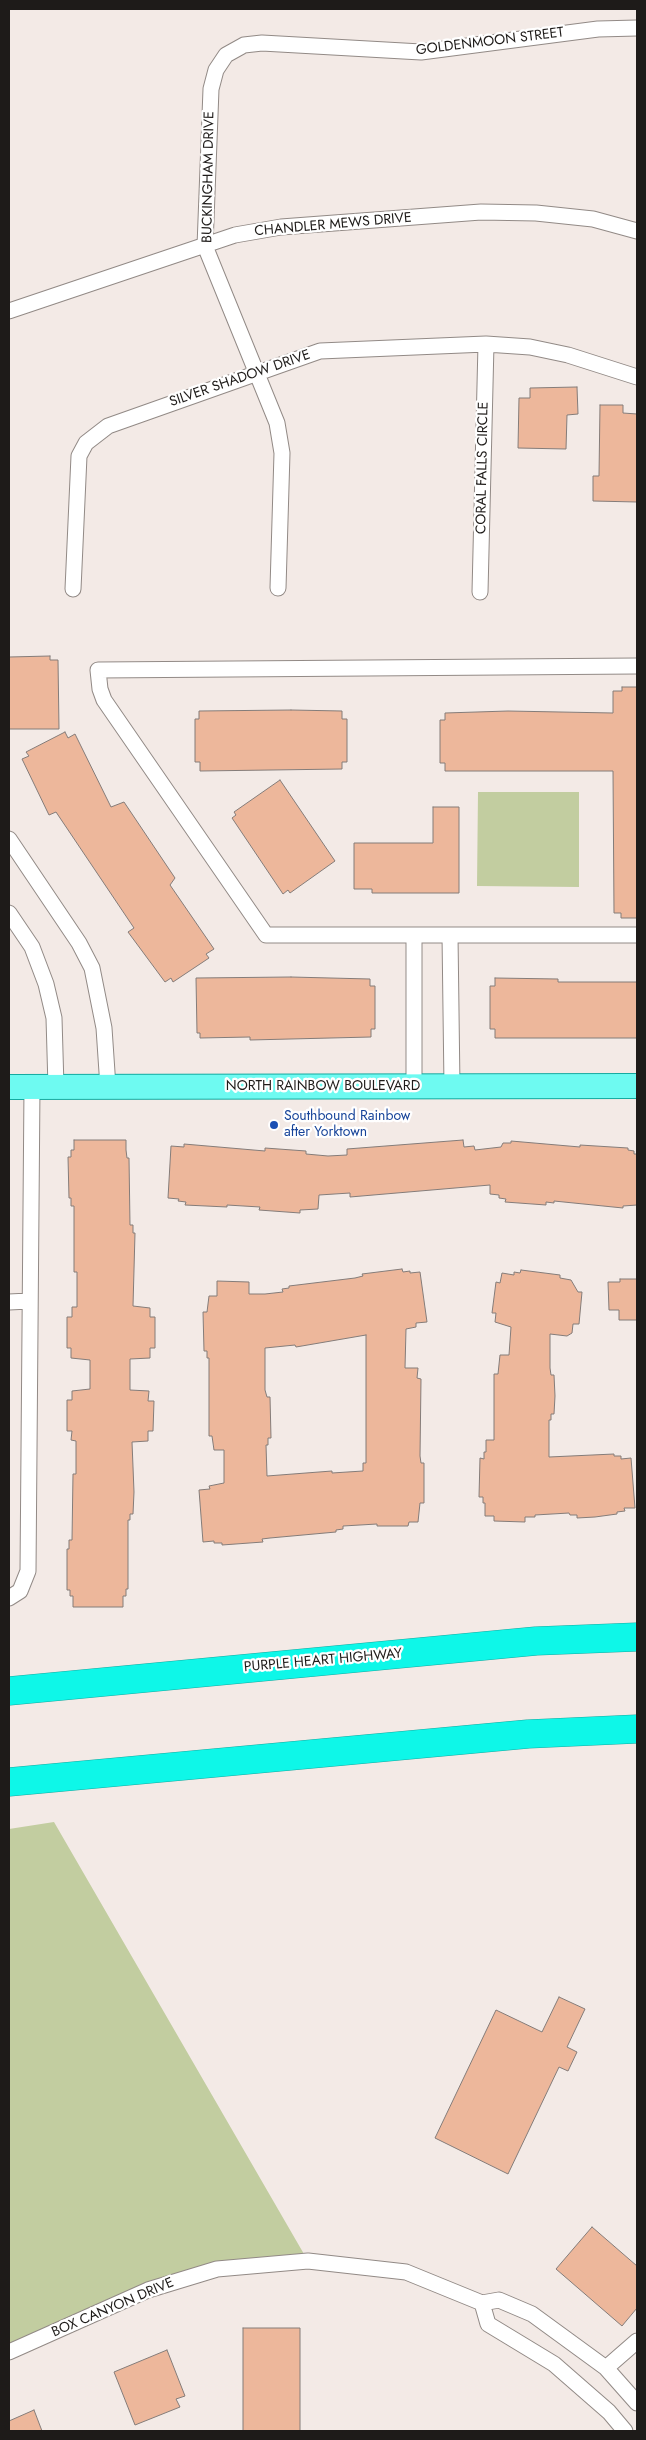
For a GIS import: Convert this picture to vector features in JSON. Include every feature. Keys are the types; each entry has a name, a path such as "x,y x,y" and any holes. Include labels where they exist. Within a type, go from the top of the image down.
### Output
{"highway":[{"name":"PURPLE HEART HIGHWAY","path":"9,1691 536,1641 637,1637"},
{"path":"9,1782 528,1734 637,1729"}],"main road":[{"name":"NORTH RAINBOW BOULEVARD","path":"9,1087 637,1086"}],"street":[{"name":"GOLDENMOON STREET","path":"226,55 244,45 262,43 421,52 598,29 637,28"},
{"name":"BUCKINGHAM DRIVE","path":"226,55 216,70 211,89 205,246 277,423 282,453 278,588"},
{"name":"CHANDLER MEWS DRIVE","path":"9,311 236,235 281,227 481,212 536,213 593,219 637,231"},
{"name":"SILVER SHADOW DRIVE","path":"73,589 79,456 86,443 108,426 320,351 486,344 530,347 568,355 637,376"},
{"name":"CORAL FALLS CIRCLE","path":"480,592 486,344"},
{"path":"637,666 98,670 100,689 104,700 266,935 637,936"},
{"path":"9,839 79,943 92,968 104,1028 108,1087"},
{"path":"9,913 32,947 46,984 54,1018 56,1087"},
{"path":"414,936 414,1087"},
{"path":"450,936 452,1087"},
{"path":"9,1598 20,1590 28,1571 29,1301 32,1278 32,1087"},
{"path":"9,1302 29,1301"},
{"name":"BOX CANYON DRIVE","path":"9,2352 148,2290 217,2269 308,2261 406,2272 482,2303 499,2300 532,2314 606,2368 635,2395"},
{"path":"482,2303 488,2324 554,2364 588,2392 625,2431"},
{"path":"606,2368 637,2342"}],"green space":[{"path":"478,792 579,792 579,887 477,886"},
{"path":"54,1822 308,2261 217,2269 9,2352 9,1829"}],"building":[{"path":"577,387 578,414 567,415 566,449 518,448 519,398 530,398 530,388"},
{"path":"600,405 623,405 623,413 637,414 637,502 593,501 593,476 599,476"},
{"path":"50,656 50,660 58,660 59,729 9,729 9,657"},
{"path":"622,687 637,687 637,918 621,918 621,913 614,913 613,771 445,771 445,763 440,763 440,720 445,720 445,713 508,711 613,713 613,691 622,691"},
{"path":"199,711 342,711 342,719 347,719 347,762 342,762 342,769 200,771 200,762 195,762 195,719 199,719"},
{"path":"65,732 68,738 75,734 111,807 124,802 175,878 170,885 214,949 206,954 209,958 173,982 171,978 165,982 128,932 134,928 56,812 49,815 22,759 29,756 26,752"},
{"path":"280,780 335,861 290,893 288,890 283,894 232,818 236,815 234,812"},
{"path":"433,807 459,807 459,893 372,893 372,889 354,889 354,843 433,843"},
{"path":"291,977 370,979 370,986 375,986 375,1029 371,1029 371,1037 250,1040 250,1037 200,1038 200,1033 197,1033 196,978"},
{"path":"495,978 558,979 558,982 637,982 637,1038 495,1038 495,1029 490,1029 490,986 495,986"},
{"path":"74,1140 126,1140 127,1158 129,1158 130,1225 133,1225 133,1233 135,1233 133,1306 150,1308 150,1317 155,1317 155,1348 150,1348 150,1358 130,1359 130,1390 149,1391 148,1401 154,1401 153,1431 148,1431 148,1441 132,1442 133,1514 130,1514 130,1520 128,1520 128,1589 126,1589 126,1596 123,1596 123,1607 73,1607 73,1596 70,1596 70,1590 67,1590 67,1549 69,1549 69,1540 72,1540 73,1474 76,1474 76,1441 71,1440 72,1431 67,1431 67,1400 72,1400 72,1391 90,1389 90,1360 71,1358 71,1348 67,1348 67,1317 72,1317 72,1307 77,1307 77,1272 74,1272 74,1206 71,1206 71,1198 69,1198 68,1157 71,1157 71,1150 74,1150"},
{"path":"463,1140 464,1147 474,1146 475,1150 501,1147 503,1143 511,1143 511,1141 580,1147 580,1145 628,1148 628,1150 634,1151 634,1154 637,1154 637,1205 623,1206 623,1208 554,1201 554,1203 546,1202 546,1205 505,1202 506,1199 499,1198 499,1195 490,1194 490,1185 350,1197 350,1193 319,1195 318,1209 300,1210 300,1213 259,1210 260,1207 185,1205 186,1202 178,1201 179,1199 168,1198 171,1146 184,1147 184,1144 265,1151 265,1148 306,1151 306,1154 328,1156 347,1155 347,1149"},
{"path":"402,1269 403,1272 420,1272 427,1322 416,1323 416,1327 406,1329 405,1368 418,1368 417,1378 421,1379 420,1456 421,1463 424,1463 424,1503 420,1503 418,1522 409,1522 408,1526 377,1526 377,1524 343,1526 343,1529 336,1530 336,1532 262,1539 263,1542 222,1545 222,1543 214,1543 214,1541 203,1542 199,1490 210,1489 209,1486 224,1483 224,1450 214,1450 212,1436 209,1436 209,1358 207,1358 207,1351 204,1351 203,1312 207,1312 209,1296 217,1296 217,1281 249,1282 249,1294 265,1294 283,1292 282,1289 289,1288 289,1286 355,1278 363,1276 362,1274","holes":["366,1335 366,1463 363,1463 363,1471 332,1473 332,1471 267,1476 266,1445 268,1445 268,1438 271,1438 270,1397 267,1397 265,1390 265,1348 295,1345 296,1347"]},
{"path":"521,1270 560,1275 560,1278 571,1280 578,1292 582,1292 579,1324 573,1324 572,1333 567,1336 550,1334 550,1368 551,1375 554,1375 555,1396 554,1414 551,1414 551,1420 549,1420 549,1457 614,1454 614,1456 621,1456 621,1459 631,1458 635,1508 624,1508 625,1511 617,1512 617,1514 595,1517 577,1518 577,1515 570,1515 569,1513 535,1515 535,1517 525,1517 525,1522 494,1521 494,1516 485,1516 485,1503 483,1503 483,1497 479,1497 480,1458 484,1459 486,1440 494,1440 494,1374 498,1374 500,1355 509,1355 511,1327 495,1322 496,1313 492,1313 496,1282 500,1283 502,1273 514,1275 514,1272 520,1273"},
{"path":"620,1279 637,1279 637,1320 619,1320 619,1310 609,1310 608,1282 620,1282"},
{"path":"559,1997 585,2009 567,2047 577,2052 568,2071 559,2067 508,2174 435,2138 496,2010 542,2032"},
{"path":"592,2227 637,2266 637,2308 622,2326 556,2269"},
{"path":"243,2328 300,2328 300,2431 243,2431"},
{"path":"167,2350 185,2396 176,2399 180,2407 135,2425 114,2372"},
{"path":"34,2410 42,2431 9,2431 9,2421"}],"place":[{"name":"Southbound Rainbow after Yorktown","path":"274,1125"}]}
